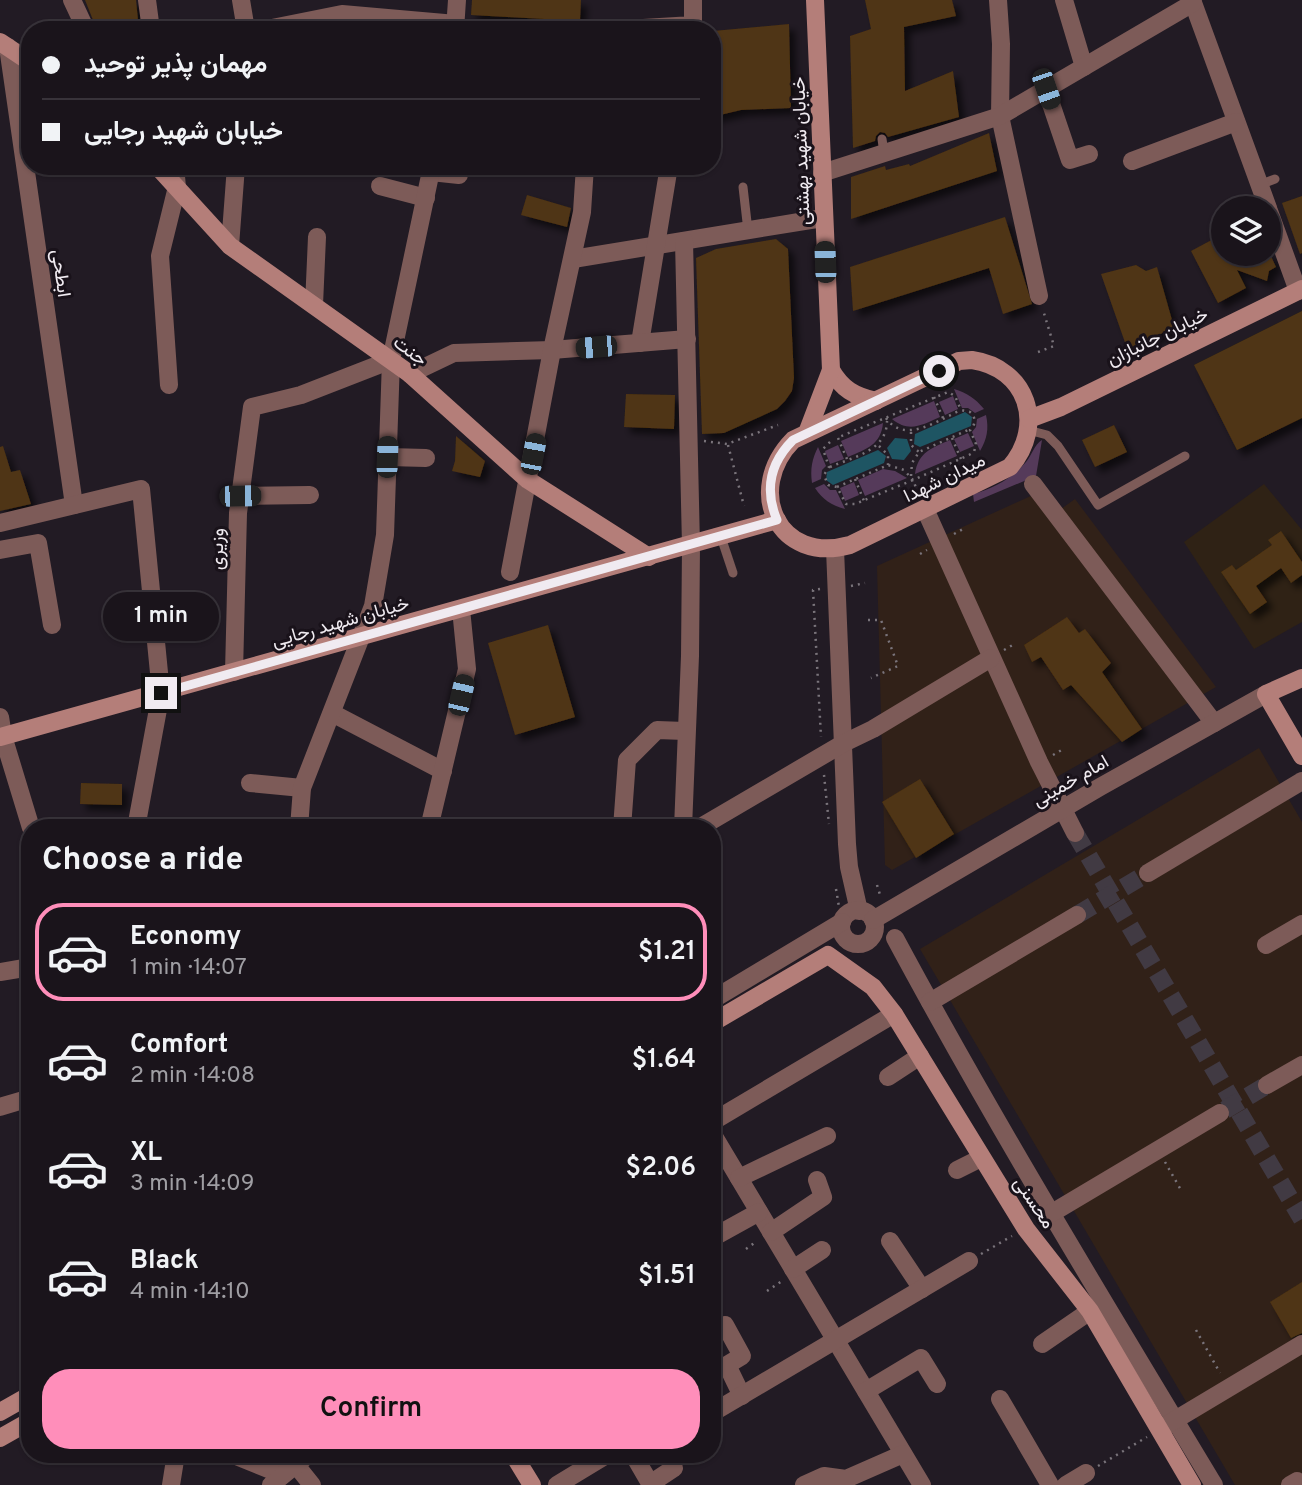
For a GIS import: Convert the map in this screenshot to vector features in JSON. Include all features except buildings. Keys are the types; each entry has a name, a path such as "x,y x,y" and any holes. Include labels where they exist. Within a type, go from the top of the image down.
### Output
{"main road":[{"name":"خیابان شهید بهشتی","path":"815,0 831,370"},
{"path":"4,45 21,56"},
{"name":"جنت","path":"166,175 230,246 410,374 528,480 649,557"},
{"name":"خیابان جانبازان","path":"1029,425 1060,407 1276,301 1301,294"},
{"path":"835,549 820,550 806,546 784,530 777,520 769,493 772,472 782,451 793,440 960,361 972,360 993,365 1013,381 1022,393 1029,425"},
{"path":"831,370 849,392 876,401"},
{"path":"807,433 831,370"},
{"name":"میدان شهدا","path":"835,549 850,545 1010,467 1018,458 1029,425"},
{"name":"خیابان شهید رجایی","path":"1,737 777,520"},
{"name":"امام خمینی","path":"1266,695 1298,677"},
{"path":"1266,695 1302,756"},
{"path":"721,1018 828,955"},
{"name":"محسنی","path":"828,955 873,987 894,1014 1026,1228 1090,1311 1167,1425 1192,1485"},
{"path":"0,1412 21,1400"},
{"path":"0,1438 21,1426"},
{"path":"519,1463 532,1485"}],"street":[{"path":"72,0 82,21"},
{"path":"147,0 150,21"},
{"path":"241,0 244,21"},
{"path":"456,21 457,0"},
{"path":"692,21 693,0"},
{"path":"998,0 1001,44 1000,116 1032,234 1039,296"},
{"path":"1064,0 1083,67"},
{"path":"822,173 883,146 1000,116 1192,1 1236,122 1267,182 1268,196"},
{"path":"307,21 342,14 403,21"},
{"name":"ابطحی","path":"4,45 6,85 74,505"},
{"path":"1046,89 1070,160 1089,154"},
{"path":"1132,161 1236,122"},
{"path":"169,385 159,256 177,187 176,175"},
{"path":"230,246 235,175"},
{"path":"300,819 302,788 373,607 385,536 391,360 431,175"},
{"path":"510,572 552,350 582,212 584,175"},
{"path":"640,343 667,175"},
{"path":"380,186 426,198"},
{"path":"573,259 823,218"},
{"path":"314,305 317,237"},
{"path":"683,819 685,731 695,655 684,241"},
{"path":"1281,243 1301,294"},
{"path":"410,374 454,353 552,350 687,339"},
{"name":"وزیری","path":"234,672 240,496 252,407 301,395 391,360"},
{"path":"387,457 426,458"},
{"path":"1033,484 1214,723"},
{"path":"0,523 141,489 161,693 138,819"},
{"path":"240,496 310,495"},
{"path":"925,509 991,658 1075,832"},
{"path":"0,550 38,542 52,625"},
{"path":"828,955 852,943 864,943 872,937 875,929 866,915 848,856 835,549"},
{"path":"431,819 467,669 461,609"},
{"path":"714,819 991,658"},
{"name":"امام خمینی","path":"866,915 1266,695"},
{"path":"332,713 443,771"},
{"path":"0,717 1,737 28,819"},
{"path":"623,819 627,760 657,730 685,731"},
{"path":"1148,873 1302,781"},
{"path":"250,783 302,788"},
{"path":"721,995 842,922 850,912 866,915"},
{"path":"930,1002 1077,915"},
{"path":"842,922 842,935 852,943"},
{"path":"1266,945 1302,924"},
{"path":"895,938 1052,1213 1167,1425 1214,1485"},
{"path":"0,972 21,968"},
{"path":"721,1117 894,1014"},
{"path":"888,1076 920,1056"},
{"path":"1268,1085 1302,1065"},
{"path":"0,1107 21,1101"},
{"path":"1052,1213 1220,1113"},
{"path":"739,1178 827,1136"},
{"path":"721,1148 922,1485"},
{"path":"957,1170 981,1158"},
{"path":"771,1232 823,1197 817,1180"},
{"path":"721,1233 759,1212"},
{"path":"890,1241 922,1289"},
{"path":"793,1269 822,1250"},
{"path":"721,1408 969,1261"},
{"path":"1042,1344 1090,1311"},
{"path":"725,1325 742,1356 727,1365 742,1396"},
{"path":"1167,1425 1302,1344"},
{"path":"866,1391 921,1358 937,1384"},
{"path":"1000,1399 1050,1485"},
{"path":"804,1485 824,1476 846,1479 903,1454"},
{"path":"171,1485 175,1463"},
{"path":"265,1463 290,1470 312,1485"},
{"path":"557,1485 593,1463"},
{"path":"640,1463 650,1485 674,1468"},
{"path":"1066,1485 1086,1473"}],"lane":[{"path":"743,187 748,230"},
{"path":"1029,425 1058,446 1098,505 1185,456"},
{"path":"722,537 733,573"}],"path":[{"path":"1038,352 1054,346 1039,296"},
{"path":"829,467 822,449 838,438 943,393 952,393 961,410"},
{"path":"934,397 943,418"},
{"path":"912,478 901,468 888,465 837,487 824,481 829,467 879,446 886,434 887,421 898,429 911,432 961,410 968,411 974,416 975,422 970,430 919,452 912,463 912,478 925,509"},
{"path":"689,440 727,444 778,425"},
{"path":"837,487 846,504 850,505 961,459 976,448 970,430"},
{"path":"911,432 911,445 919,452"},
{"path":"838,438 847,460"},
{"path":"952,438 961,459"},
{"path":"727,444 744,506"},
{"path":"879,446 888,455 888,465"},
{"path":"855,479 864,500"},
{"path":"868,620 881,620 898,666 871,678"},
{"path":"1158,1150 1181,1190"},
{"path":"969,1261 1026,1228"},
{"path":"1196,1330 1228,1389"},
{"path":"1086,1473 1167,1425"}],"shaded area":[{"path":"954,389 971,396 984,409 975,413 968,408 962,408"},
{"path":"953,396 958,409 945,415 939,402"},
{"path":"934,401 940,417 927,423 910,427 892,419"},
{"path":"986,415 987,434 980,451 972,432 977,419"},
{"path":"883,423 876,441 848,457 841,441"},
{"path":"968,433 974,446 960,452 954,439"},
{"path":"950,440 957,456 915,474 923,456 932,448"},
{"path":"1042,440 1036,476 974,502 973,494 1008,478 1026,462"},
{"path":"838,445 844,459 830,464 825,451"},
{"path":"818,447 826,466 822,470 821,479 812,483 812,464"},
{"path":"883,469 895,471 907,478 865,496 858,480"},
{"path":"854,482 859,495 845,501 840,488"},
{"path":"824,484 830,490 836,490 845,509 828,502 815,488"},
{"path":"1264,484 1302,530 1302,622 1254,649 1184,542"},
{"path":"1046,489 1061,509 1075,499 1216,687 892,870 885,865 877,566"},
{"path":"1259,748 1302,822 1302,1485 1235,1485 920,949"}],"water":[{"path":"965,412 972,417 971,426 920,447 914,444 915,434"},
{"path":"895,438 907,439 911,451 904,460 892,459 887,448"},
{"path":"878,450 886,456 884,463 833,485 826,480 827,472"}],"tunnel":[{"path":"1075,833 1302,1219"},
{"path":"1077,915 1148,873"},
{"path":"1225,1110 1267,1085"}],"route":[{"path":"161,693 777,520 769,493 770,479 782,451 793,440 939,371"}]}
